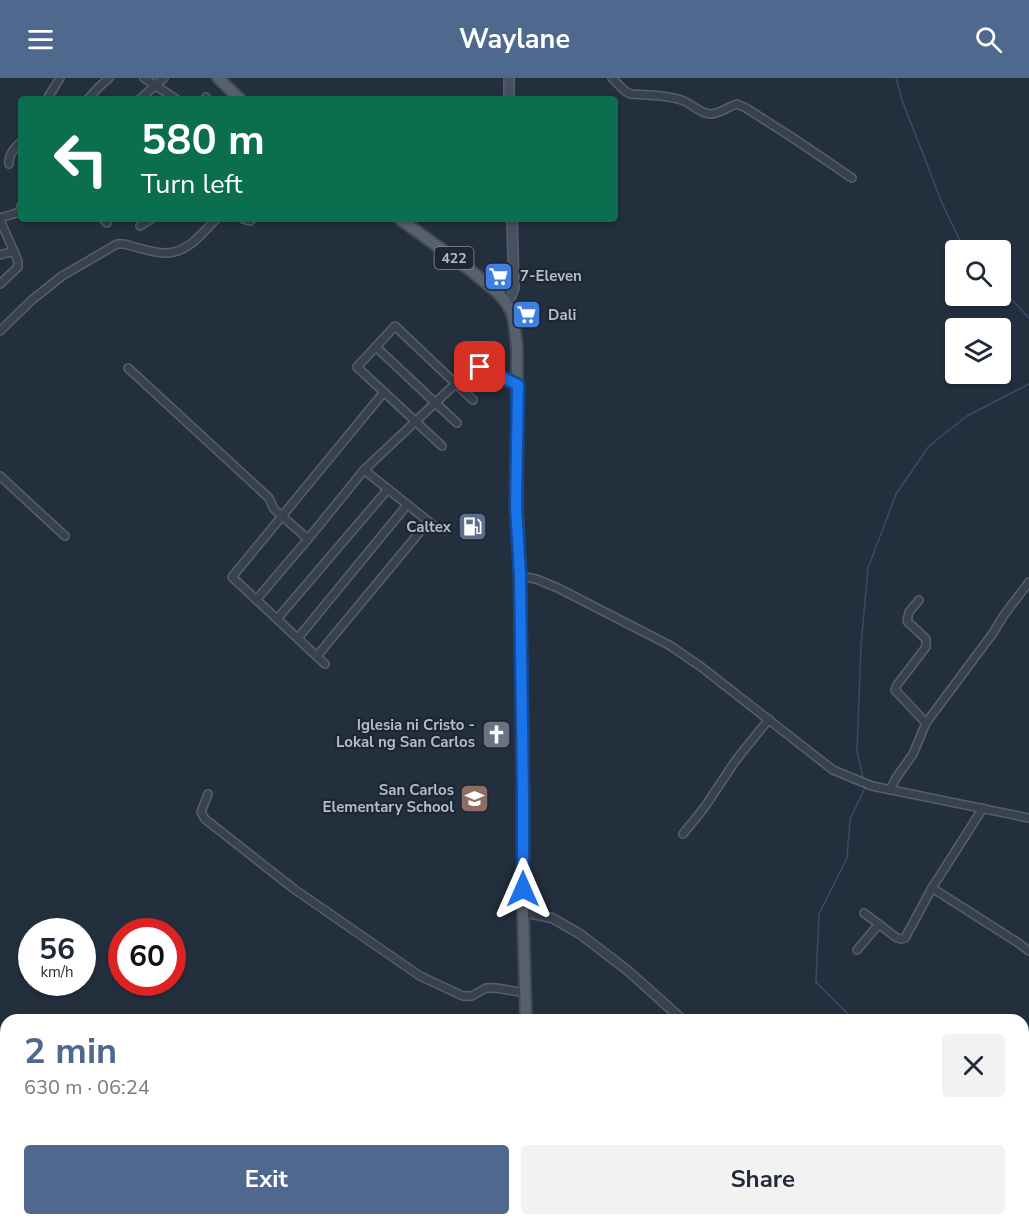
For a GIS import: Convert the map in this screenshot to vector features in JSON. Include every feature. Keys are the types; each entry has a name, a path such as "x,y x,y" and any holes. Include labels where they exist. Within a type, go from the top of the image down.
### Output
{"main road":[{"path":"219,78 237,96"},
{"path":"509,78 509,96"},
{"name":"422","path":"404,222 497,292 511,311 514,321 518,385 516,505 520,576 526,1014"},
{"path":"505,301 511,296 514,288 512,222"}],"street":[{"path":"49,96 60,78"},
{"path":"91,96 109,78"},
{"path":"144,78 171,96"},
{"path":"144,96 164,78"},
{"path":"612,78 631,94 684,101 708,114 719,113 737,104 852,178"},
{"path":"9,164 8,160 12,151 18,145"},
{"path":"0,284 18,267 18,261 0,219 18,211"},
{"path":"140,226 146,222"},
{"path":"0,331 33,299 62,276 117,244 167,253 184,248 213,222"},
{"path":"0,255 14,250"},
{"path":"442,446 357,367 395,326 473,400"},
{"path":"376,347 456,423"},
{"path":"256,600 364,470 474,367 480,367 518,385"},
{"path":"128,368 269,498 274,509 308,539"},
{"path":"326,664 232,578 384,392"},
{"path":"364,470 438,530"},
{"path":"0,476 65,536"},
{"path":"277,619 388,489"},
{"path":"298,638 407,505"},
{"path":"317,656 428,522"},
{"path":"520,576 536,579 558,588 669,645 769,718 833,770 872,786 1029,818"},
{"path":"890,790 915,750 926,723 1029,582"},
{"path":"919,600 909,612 907,621 926,639 926,647 895,690 926,723"},
{"path":"683,834 769,718"},
{"path":"208,794 201,812 205,819 294,890 420,976 463,996 472,996 486,988 526,993"},
{"path":"864,913 897,938 904,938 932,888 983,808"},
{"path":"932,888 1029,951"},
{"path":"523,912 552,918 580,934 627,970 676,1014"},
{"path":"857,950 879,924"}],"waterway":[{"path":"896,78 902,100 942,203 960,240"},
{"path":"1011,299 1029,318"},
{"path":"863,778 857,751 861,646 868,568 896,494 929,446 967,416 1029,384"},
{"path":"848,1014 816,982 819,914 847,858 850,819 865,788"}],"place":[{"name":"7-Eleven","path":"499,276"},
{"name":"Dali","path":"527,315"},
{"name":"Caltex","path":"472,527"},
{"name":"Iglesia ni Cristo - Lokal ng San Carlos","path":"496,734"},
{"name":"San Carlos Elementary School","path":"475,799"}],"route":[{"path":"480,367 518,385 516,505 520,576 523,889"}]}
